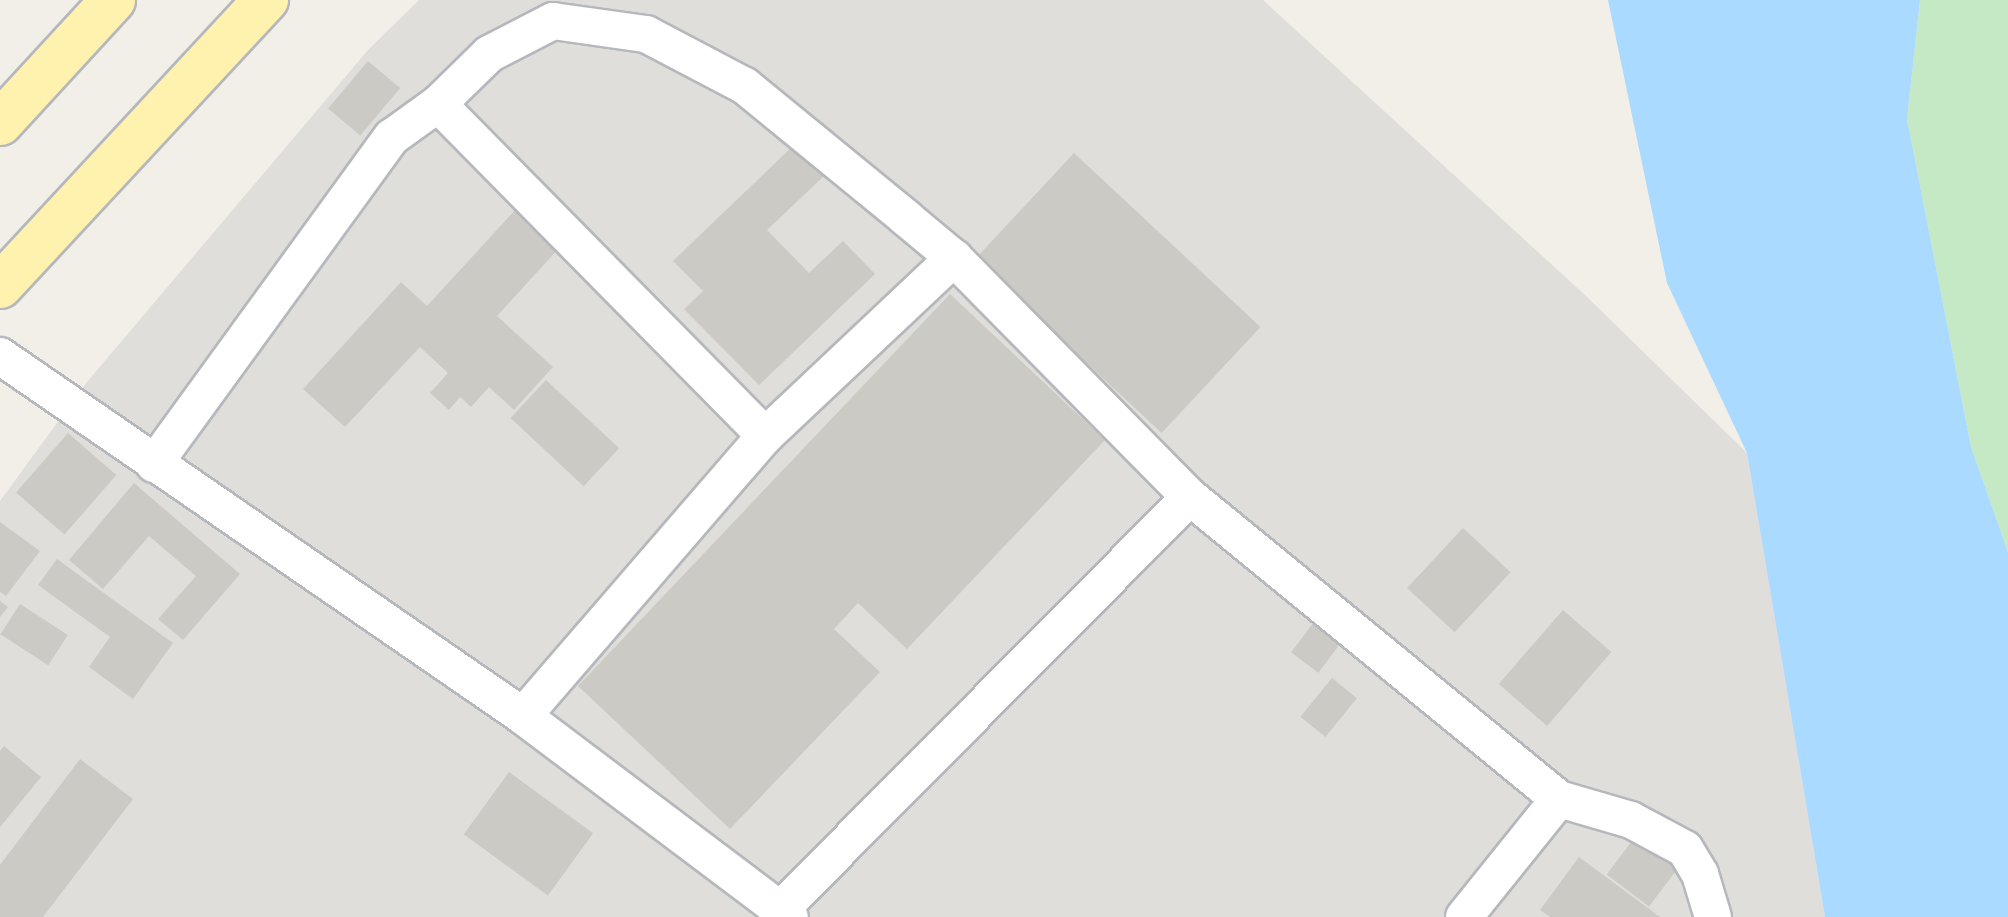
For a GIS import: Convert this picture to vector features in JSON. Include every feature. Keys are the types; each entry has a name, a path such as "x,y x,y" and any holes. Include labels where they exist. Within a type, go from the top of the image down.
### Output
{"main road":[{"path":"3,114 113,0"},
{"path":"0,286 266,0"}],"street":[{"path":"154,464 392,137 438,104 489,54 553,21 646,34 745,86 954,258 1190,497 1559,799 1631,820 1685,849 1700,874 1713,917"},
{"path":"438,104 765,436"},
{"path":"523,716 765,436 954,258"},
{"path":"0,356 523,716 785,913 1190,497"},
{"path":"1464,917 1559,799"}],"shaded area":[{"path":"419,0 1263,0 1586,296 1747,453 1825,917 0,917 0,501 87,382 368,50"}],"green space":[{"path":"1920,0 2008,0 2008,552 1971,447 1907,119"}],"water":[{"path":"1608,0 1920,0 1907,119 1971,447 2008,552 2008,917 1825,917 1747,453 1667,283"}],"building":[{"path":"368,61 400,88 360,135 328,108"},
{"path":"795,144 825,175 767,230 809,273 843,241 875,274 759,385 684,309 703,291 673,261"},
{"path":"1074,153 1260,327 1162,433 975,259"},
{"path":"517,208 560,247 497,316 553,367 514,410 489,387 471,407 460,397 449,410 430,393 448,373 420,347 345,427 303,389 401,282 427,306"},
{"path":"950,294 1105,440 907,649 858,603 834,629 880,672 730,829 578,686"},
{"path":"546,380 619,448 584,486 511,418"},
{"path":"68,433 116,475 64,535 16,493"},
{"path":"134,483 240,574 183,640 158,619 196,576 149,536 103,589 69,560"},
{"path":"0,522 40,551 6,596 0,592"},
{"path":"1463,528 1511,572 1455,632 1407,588"},
{"path":"57,559 173,643 133,699 89,667 110,637 38,585"},
{"path":"0,601 8,607 0,617"},
{"path":"20,604 68,635 48,665 0,634"},
{"path":"1563,610 1611,652 1547,726 1499,684"},
{"path":"1314,622 1341,642 1318,673 1291,652"},
{"path":"1332,678 1357,698 1325,737 1301,717"},
{"path":"4,746 41,777 0,827 0,751"},
{"path":"80,759 133,799 43,917 0,917 0,865"},
{"path":"509,772 593,833 548,895 464,834"},
{"path":"1638,833 1680,865 1649,906 1607,875"},
{"path":"1579,857 1660,917 1550,917 1540,910"}]}
